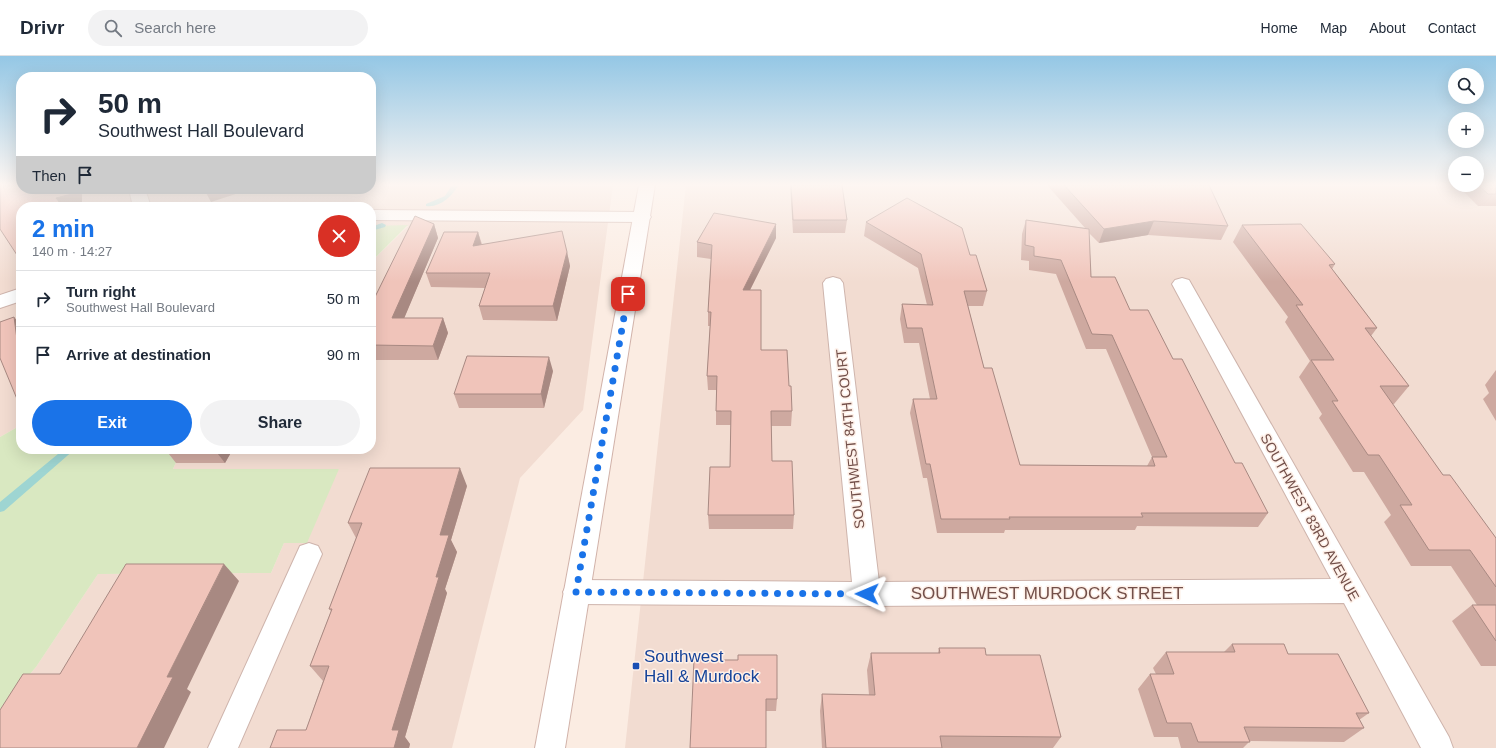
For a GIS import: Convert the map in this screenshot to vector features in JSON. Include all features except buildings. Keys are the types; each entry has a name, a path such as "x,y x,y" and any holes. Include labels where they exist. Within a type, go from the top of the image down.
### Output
{"street":[{"path":"550,748 642,217"},
{"name":"SOUTHWEST 84TH COURT","path":"833,283 867,594"},
{"name":"SOUTHWEST 83RD AVENUE","path":"1182,284 1350,591 1438,748"},
{"path":"0,302 16,296"},
{"path":"223,748 308,554"},
{"name":"SOUTHWEST MURDOCK STREET","path":"576,592 867,594 1350,591"}],"shaded area":[{"path":"0,217 16,217 16,428 0,437"},
{"path":"376,217 609,217 583,410 520,478 452,748 0,748 0,709 36,667 98,574 271,573 284,543 339,469 173,469 180,454 376,454 376,257 408,226 376,226"},
{"path":"683,217 1496,217 1496,748 625,748"}],"green space":[{"path":"408,225 376,257 376,226"},
{"path":"16,428 16,454 180,454 173,469 339,469 307,543 284,543 271,573 98,574 36,667 0,709 0,437"}],"waterway":[{"path":"376,227 382,225"},
{"path":"0,508 64,454"}],"place":[{"name":"Southwest Hall & Murdock","path":"636,666"}],"route":[{"path":"628,294 576,592 867,594"}]}
